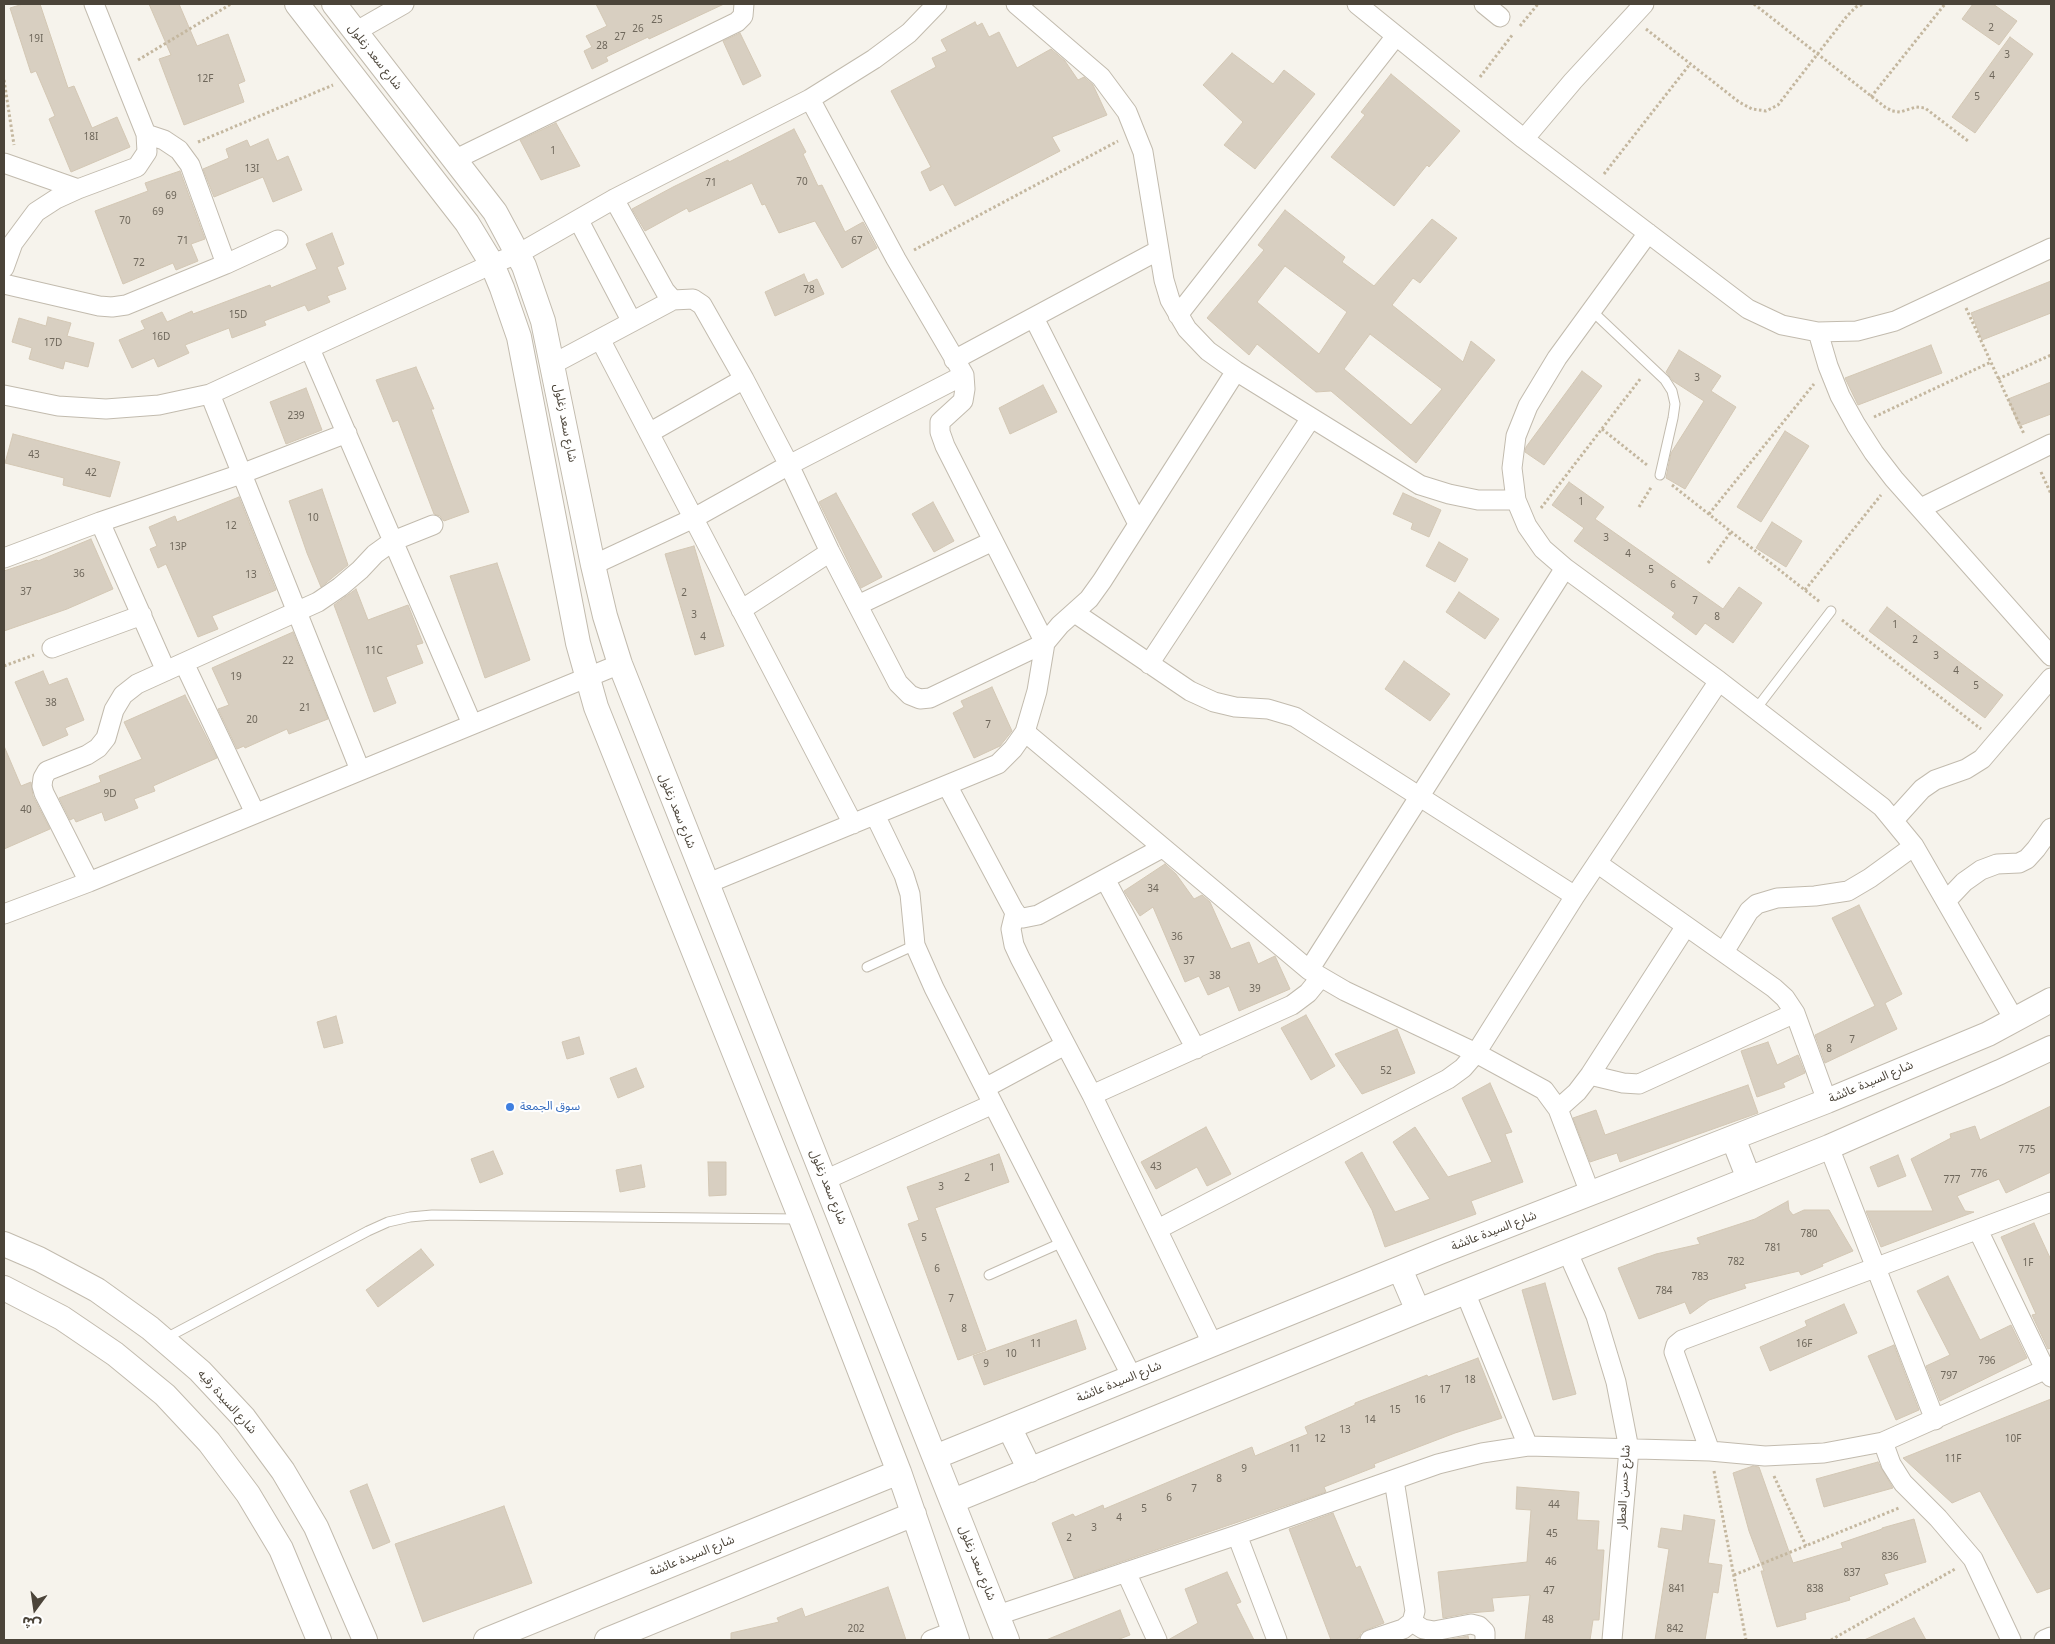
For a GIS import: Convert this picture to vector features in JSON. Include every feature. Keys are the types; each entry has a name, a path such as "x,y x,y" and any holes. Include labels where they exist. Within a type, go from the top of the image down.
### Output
{"street":[{"path":"4,268 13,244 36,212 56,198 137,167 147,152 146,134 94,4"},
{"path":"297,4 467,223 492,264 505,296 519,337 586,678 801,1219 899,1472 956,1636 931,1640"},
{"name":"شارع سعد زغلول","path":"334,4 495,212 518,254 535,294 553,364 593,565 620,664 1007,1640"},
{"path":"355,32 377,10 404,4"},
{"path":"454,160 737,22 744,16 744,4"},
{"path":"4,395 58,406 106,410 159,405 210,394 492,264 518,254 614,200 810,99 874,59 909,33 937,4"},
{"path":"1016,4 1101,77 1127,112 1144,152 1164,280 1170,300 1187,329 1208,351 1236,371 1420,485 1478,500 1516,500"},
{"path":"1484,4 1500,17"},
{"path":"1364,6 1396,36 1524,140 1748,309 1782,325 1818,332 1857,331 1895,321 2051,248"},
{"path":"1524,140 1573,81 1637,10"},
{"path":"1178,315 1396,36"},
{"path":"706,884 998,764 1013,749 1025,732 1037,691 1045,643 945,446 940,432 940,422 964,401 965,389 959,367 896,259 810,99"},
{"path":"146,134 164,140 179,150 190,165 226,264"},
{"path":"11,165 78,189"},
{"path":"614,200 672,300"},
{"path":"579,221 632,322"},
{"path":"1648,233 1557,358 1528,406 1516,436 1512,468 1516,500 1527,526 1543,549 1565,568 1719,681 1882,807 1914,846 2015,1021"},
{"path":"4,284 99,306 126,305 226,264 278,240"},
{"path":"593,565 694,518 959,367 1034,318 1159,250"},
{"path":"553,364 672,300 693,300 702,305 744,379 898,683 910,695 920,699 930,698 1045,643 1076,612 1102,581 1236,371"},
{"path":"1034,318 1138,524"},
{"path":"1818,332 1828,366 1840,396 1874,453 1894,479 2051,656"},
{"path":"600,340 853,824"},
{"path":"310,348 472,724"},
{"path":"649,433 744,379"},
{"path":"210,394 360,770"},
{"path":"1149,664 1311,418"},
{"path":"6,555 241,474 347,433"},
{"path":"1921,508 2051,444"},
{"path":"100,522 166,672"},
{"path":"89,882 44,793 42,786 43,778 47,771 98,748 106,738 114,710 123,695 137,684 318,602 340,587 375,554 393,541 433,525"},
{"path":"858,605 993,541"},
{"path":"742,610 830,552"},
{"path":"1092,1095 1292,1005 1308,993 1315,973 1421,796 1565,568"},
{"path":"1076,612 1190,692 1214,702 1235,707 1268,709 1295,718 1421,796 1574,896"},
{"path":"52,648 142,615"},
{"path":"184,663 255,814"},
{"path":"4,914 89,882 620,664"},
{"path":"1894,820 1922,789 1935,780 1974,765 1997,742 2051,678"},
{"path":"1158,1229 1448,1079 1463,1068 1476,1053 1574,896 1719,681"},
{"path":"1025,732 1162,848 1315,973 1344,992 1476,1053 1533,1082 1544,1090 1558,1109 1590,1193"},
{"path":"947,785 1015,913 1023,918 1032,917 1162,848"},
{"path":"875,815 904,875 910,894 915,945 934,988 1132,1377"},
{"path":"1946,900 1964,882 1981,870 1997,864 2018,863 2027,858 2036,850 2051,828"},
{"path":"1724,952 1749,911 1757,904 1777,898 1815,896 1848,891 1870,878 1914,846"},
{"path":"1597,863 1724,952 1785,998 1795,1013 1827,1101"},
{"path":"1105,879 1196,1049"},
{"path":"1015,913 1011,929 1014,944 1092,1095 1213,1345"},
{"path":"1558,1109 1577,1092 1590,1076 1686,926"},
{"name":"شارع السيدة عائشة","path":"935,1457 1590,1193 1827,1101 2015,1021 2051,1000"},
{"path":"1590,1076 1631,1085 1644,1083 1795,1013"},
{"path":"825,1180 989,1096 1065,1045"},
{"path":"953,1501 1465,1292 1568,1253 1830,1147 2051,1048"},
{"path":"1733,1138 1749,1179"},
{"path":"1830,1147 1935,1420"},
{"path":"1710,1451 1674,1352 1676,1345 1682,1340 2051,1202"},
{"path":"998,1615 1237,1535 1438,1464 1473,1455 1528,1446 1710,1451 1765,1456 1824,1453 1883,1442 2049,1371 1978,1230"},
{"name":"شارع السيدة رقيه","path":"4,1244 39,1259 97,1290 150,1328 200,1371 244,1418 283,1471 316,1527 365,1640"},
{"name":"شارع حسن العطار","path":"1568,1253 1596,1316 1616,1382 1629,1449 1612,1640"},
{"path":"1400,1269 1418,1311"},
{"path":"4,1288 62,1318 115,1354 165,1395 209,1442 248,1494 281,1549 319,1640"},
{"path":"1465,1292 1528,1446"},
{"path":"850,1346 886,1334"},
{"path":"1009,1427 1030,1470"},
{"path":"1883,1442 1891,1464 1903,1483 1938,1518 1973,1559 2011,1640"},
{"name":"شارع السيدة عائشة","path":"486,1640 899,1472"},
{"path":"1370,1640 1403,1629 1412,1622 1414,1611 1394,1480"},
{"path":"607,1640 914,1514"},
{"path":"1237,1535 1277,1640"},
{"path":"1126,1572 1157,1640"},
{"path":"1412,1622 1423,1629 1434,1631 1470,1624 1479,1626 1485,1632 1485,1640"},
{"path":"2044,1640 2051,1637"}],"lane":[{"path":"1591,310 1665,380 1672,391 1675,404 1660,475"},
{"path":"1756,709 1831,611"},
{"path":"867,967 915,945"},
{"path":"164,1339 388,1222 410,1217 432,1215 801,1219"},
{"path":"989,1275 1063,1242"}],"path":[{"path":"121,70 231,4"},
{"path":"1467,93 1538,4"},
{"path":"1754,4 1871,97 1892,111 1900,112 1916,107 1925,108 1968,141"},
{"path":"1852,4 1856,7"},
{"path":"1637,10 1690,64 1739,102 1752,109 1766,111 1778,105 1847,16 1856,7 1864,4"},
{"path":"1871,97 1945,4"},
{"path":"1592,191 1690,64"},
{"path":"179,150 354,76"},
{"path":"4,80 11,165"},
{"path":"896,259 1136,132"},
{"path":"1958,290 2051,494"},
{"path":"1998,378 2051,355"},
{"path":"1856,425 1991,362"},
{"path":"1527,526 1650,366"},
{"path":"1709,514 1828,366"},
{"path":"1602,429 1997,742"},
{"path":"1639,507 1660,475"},
{"path":"1805,590 1894,479"},
{"path":"1708,563 1731,532"},
{"path":"4,666 52,648"},
{"path":"1710,1451 1746,1640"},
{"path":"1765,1456 1806,1546"},
{"path":"1734,1575 1918,1500"},
{"path":"1831,1640 1973,1559"}],"building":[{"path":"23,4 40,4 68,88 74,86 92,128 117,117 130,147 71,172 49,119 55,116 36,71 31,73 10,8"},
{"path":"149,4 179,4 197,46 228,34 245,81 238,84 244,102 184,125 159,59 171,55"},
{"path":"596,4 724,4 606,57 608,61 592,69 584,51 592,47 586,36 607,26"},
{"path":"1973,4 1993,4 2017,21 1999,45 1962,19"},
{"path":"975,22 977,26 982,23 989,37 999,32 1017,68 1051,49 1065,61 1078,80 1084,77 1093,85 1107,115 1052,137 1060,151 955,206 943,184 930,191 921,172 931,167 891,91 936,67 932,58 947,51 941,40"},
{"path":"740,33 761,76 743,85 723,41"},
{"path":"2010,37 2033,54 1975,133 1952,117"},
{"path":"1232,53 1273,84 1284,70 1315,94 1255,169 1224,145 1243,122 1203,85"},
{"path":"1391,74 1460,131 1429,167 1427,165 1394,206 1331,157 1365,115 1361,112"},
{"path":"556,123 580,166 541,180 520,140"},
{"path":"794,129 806,152 803,154 818,186 822,185 845,232 863,222 877,248 842,268 815,221 779,233 765,204 762,205 752,183 689,212 687,208 645,231 632,209 673,187 728,160 729,162"},
{"path":"268,139 277,161 288,156 302,190 273,202 263,177 214,197 203,169 229,158 226,149 247,140 250,147"},
{"path":"180,171 205,239 191,244 198,261 176,270 173,263 123,284 95,211 148,191 145,183"},
{"path":"1285,210 1345,257 1342,262 1374,286 1432,219 1457,238 1420,283 1413,278 1392,305 1463,362 1471,341 1495,360 1416,463 1331,391 1316,392 1257,344 1249,355 1207,318 1264,250 1258,245","holes":["1285,266 1347,312 1319,354 1257,302","1370,334 1442,389 1411,425 1344,369"]},
{"path":"332,233 344,264 337,267 346,289 327,296 330,302 308,311 305,305 264,321 266,325 232,338 229,328 185,345 189,353 158,367 154,358 132,368 119,340 145,329 141,321 162,312 167,322 192,311 193,314 270,285 271,288 317,269 306,244"},
{"path":"804,274 808,283 817,279 824,294 775,316 765,292"},
{"path":"2051,281 2051,313 1982,340 1971,313"},
{"path":"48,317 71,323 67,336 94,343 88,367 65,361 63,369 29,359 32,348 12,342 19,318 46,326"},
{"path":"1931,345 1942,373 1858,405 1845,378"},
{"path":"1679,350 1721,376 1711,391 1736,407 1685,489 1666,478 1671,453 1704,401 1673,381 1666,372"},
{"path":"416,367 434,409 431,409 469,512 444,521 440,516 434,514 398,420 393,422 376,380"},
{"path":"1582,371 1602,386 1544,465 1525,452 1526,447"},
{"path":"2051,382 2051,414 2019,426 2008,399"},
{"path":"1043,385 1057,412 1010,434 999,408"},
{"path":"306,388 322,430 286,444 270,402"},
{"path":"1785,431 1809,446 1761,522 1737,507"},
{"path":"13,434 120,462 110,497 63,485 64,478 5,463"},
{"path":"1569,482 1604,507 1595,519 1723,609 1739,587 1762,603 1733,643 1705,623 1696,635 1672,617 1675,613 1574,541 1584,528 1552,505"},
{"path":"322,489 348,565 321,587 289,501"},
{"path":"836,493 882,577 861,588 819,502"},
{"path":"1403,493 1441,510 1429,537 1411,529 1413,523 1393,514"},
{"path":"239,497 276,590 212,616 218,629 198,637 166,564 158,568 150,549 157,546 149,527 175,516 177,522"},
{"path":"933,502 954,541 934,552 912,514"},
{"path":"1772,522 1802,541 1786,567 1756,548"},
{"path":"91,539 113,589 67,609 4,631 4,571 38,561"},
{"path":"1439,542 1468,559 1455,582 1426,566"},
{"path":"694,546 724,646 695,655 665,554"},
{"path":"497,563 530,660 485,678 450,576"},
{"path":"356,589 368,620 408,605 423,643 416,645 423,663 386,677 396,703 374,712 334,605"},
{"path":"1459,592 1499,619 1485,639 1446,612"},
{"path":"1887,607 2003,695 1985,718 1869,631"},
{"path":"293,632 328,719 289,734 287,729 245,748 244,746 237,749 218,709 229,705 212,668"},
{"path":"1404,661 1450,694 1430,721 1385,689"},
{"path":"43,671 49,685 67,678 84,720 65,728 68,735 43,746 15,682"},
{"path":"992,687 1012,731 1000,746 974,758 953,713 964,707 961,701"},
{"path":"185,695 217,758 153,786 155,791 134,799 138,808 105,821 102,812 76,822 74,818 70,820 59,798 101,782 99,776 142,759 124,722"},
{"path":"4,746 21,786 31,782 33,796 50,829 4,849"},
{"path":"1165,864 1176,874 1194,899 1202,895 1210,902 1231,949 1249,942 1258,964 1275,956 1290,989 1239,1011 1229,986 1208,995 1199,976 1185,982 1153,907 1140,916 1124,891"},
{"path":"1859,905 1902,994 1885,1003 1897,1029 1825,1063 1815,1035 1875,1006 1832,918"},
{"path":"1306,1015 1335,1066 1311,1080 1281,1028"},
{"path":"336,1016 343,1043 324,1048 317,1022"},
{"path":"1397,1029 1415,1073 1362,1094 1335,1054"},
{"path":"579,1037 584,1054 567,1059 562,1042"},
{"path":"1768,1042 1777,1065 1798,1055 1805,1073 1783,1083 1785,1087 1757,1097 1741,1051"},
{"path":"636,1068 644,1087 618,1098 610,1078"},
{"path":"1490,1083 1512,1132 1505,1134 1523,1182 1471,1201 1476,1214 1385,1247 1372,1210 1345,1162 1362,1152 1395,1212 1430,1199 1393,1142 1415,1127 1448,1177 1492,1162 1462,1098"},
{"path":"1748,1085 1758,1113 1620,1162 1617,1153 1590,1162 1573,1118 1596,1110 1605,1135"},
{"path":"2051,1106 2051,1172 2006,1193 1999,1179 1957,1196 1965,1211 1974,1212 1881,1247 1866,1211 1933,1211 1911,1159 1951,1138 1950,1134 1975,1126 1980,1140"},
{"path":"1206,1127 1231,1174 1207,1186 1197,1167 1156,1189 1141,1162"},
{"path":"493,1151 503,1174 480,1183 471,1159"},
{"path":"999,1154 1009,1182 935,1208 986,1350 958,1360 908,1224 919,1220 907,1187"},
{"path":"1898,1155 1906,1176 1878,1187 1870,1167"},
{"path":"708,1162 726,1162 726,1195 709,1196"},
{"path":"641,1165 645,1187 620,1192 616,1170"},
{"path":"1788,1201 1789,1210 1793,1215 1804,1210 1829,1210 1853,1251 1801,1275 1799,1271 1744,1284 1746,1288 1709,1300 1690,1314 1685,1302 1639,1319 1618,1268 1656,1254 1700,1244 1697,1238 1755,1219"},
{"path":"2034,1223 2051,1260 2051,1348 2048,1349 2032,1315 2036,1314 2001,1237"},
{"path":"421,1249 434,1265 378,1307 366,1290"},
{"path":"1948,1276 1980,1340 2011,1325 2027,1358 1940,1401 1926,1366 1950,1355 1917,1291"},
{"path":"1545,1283 1576,1394 1553,1400 1522,1290"},
{"path":"1844,1304 1857,1333 1770,1371 1760,1347 1807,1326 1805,1321"},
{"path":"1076,1320 1086,1349 984,1385 973,1356"},
{"path":"1894,1345 1919,1410 1896,1420 1868,1356"},
{"path":"1478,1358 1502,1418 1455,1433 1374,1464 1375,1467 1324,1487 1326,1492 1074,1578 1052,1523 1073,1514 1075,1517 1103,1505 1104,1509 1252,1447 1255,1456 1308,1434 1305,1427 1355,1405 1355,1403 1427,1375 1428,1377"},
{"path":"2051,1399 2051,1588 2037,1593 1980,1491 1952,1503 1903,1458"},
{"path":"1878,1462 1893,1488 1824,1507 1816,1479"},
{"path":"1753,1466 1759,1467 1793,1563 1843,1548 1841,1543 1914,1519 1926,1562 1884,1574 1888,1584 1849,1597 1850,1600 1805,1613 1806,1619 1777,1627 1761,1571 1764,1571 1749,1531 1733,1473"},
{"path":"367,1484 390,1542 373,1549 350,1491"},
{"path":"1517,1487 1579,1492 1577,1520 1599,1521 1597,1550 1604,1550 1599,1620 1593,1620 1590,1640 1525,1640 1530,1595 1492,1598 1494,1611 1443,1618 1438,1572 1527,1562 1531,1510 1516,1509"},
{"path":"504,1506 532,1583 423,1622 395,1544"},
{"path":"1333,1513 1356,1568 1360,1566 1384,1623 1366,1630 1361,1633 1359,1638 1354,1640 1331,1640 1289,1529"},
{"path":"1684,1515 1715,1520 1708,1563 1722,1565 1718,1593 1713,1592 1705,1640 1655,1640 1669,1549 1658,1547 1661,1528 1682,1531"},
{"path":"1227,1572 1241,1602 1236,1604 1254,1640 1168,1640 1198,1623 1185,1589"},
{"path":"888,1587 906,1640 731,1640 731,1633 779,1622 777,1618 802,1608 805,1617"},
{"path":"1120,1610 1130,1635 1117,1640 1046,1640"},
{"path":"1914,1618 1926,1640 1864,1640"},
{"path":"1468,1636 1469,1640 1446,1640"}],"place":[{"name":"سوق الجمعة","path":"510,1107"}]}
